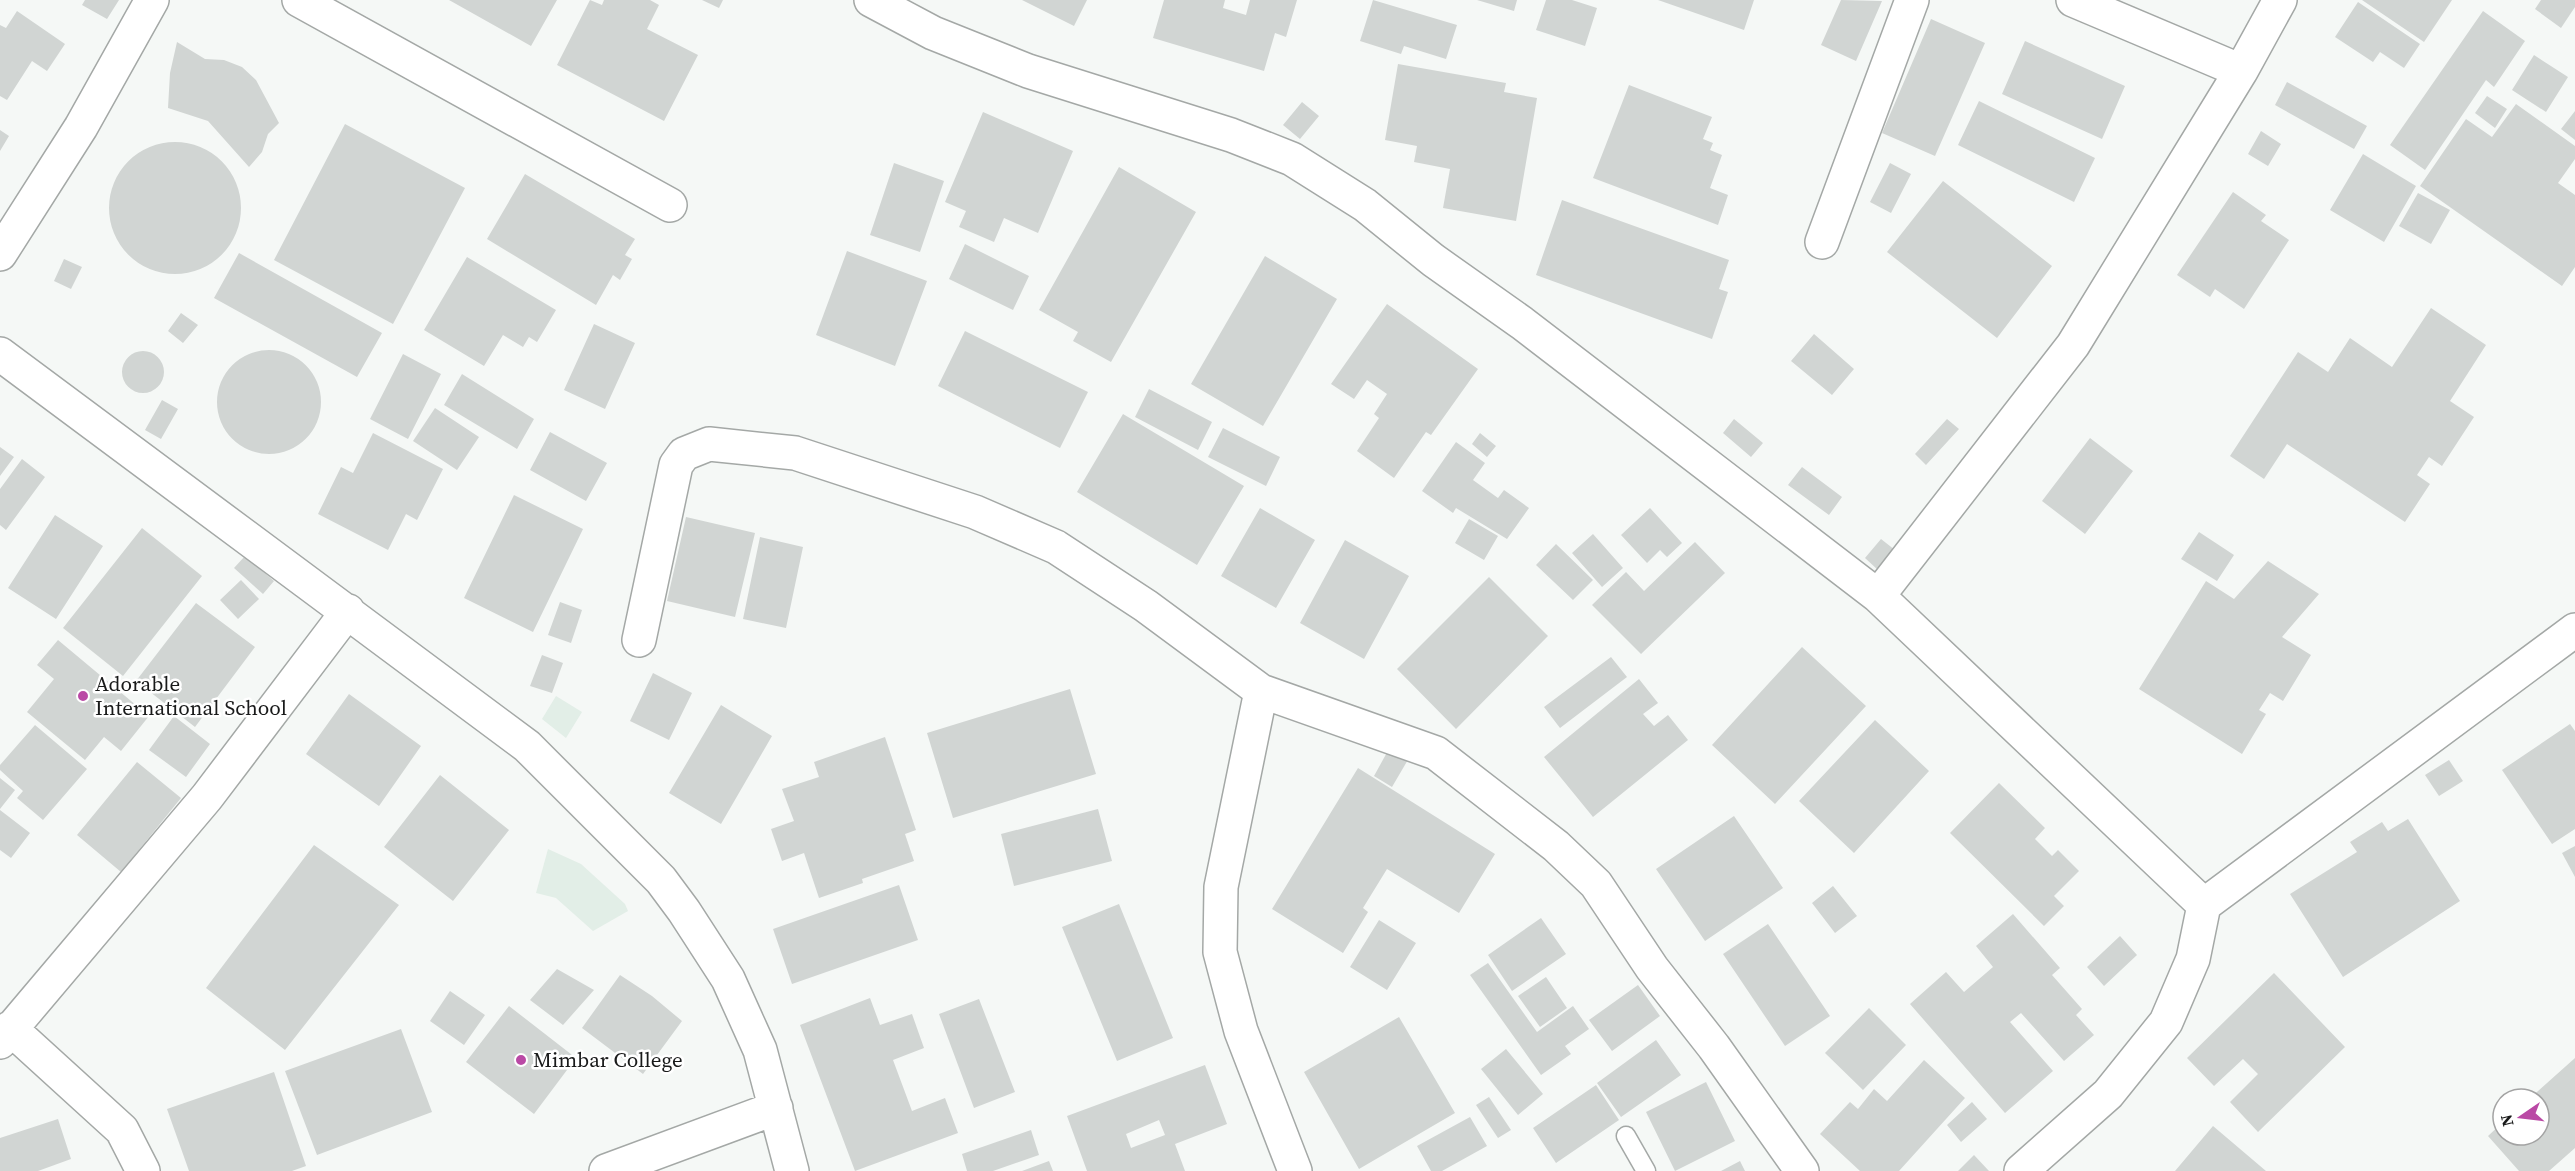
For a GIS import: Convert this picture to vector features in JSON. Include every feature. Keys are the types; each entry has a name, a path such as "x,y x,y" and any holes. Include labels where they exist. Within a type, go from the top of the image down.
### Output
{"street":[{"path":"0,254 81,126 152,0"},
{"path":"299,0 670,205"},
{"path":"871,0 933,33 1028,71 1209,127 1292,159 1365,205 1433,260 1522,323 1878,596 2204,905"},
{"path":"1822,242 1912,0"},
{"path":"2073,0 2241,71"},
{"path":"1878,596 2073,345 2241,71 2280,0"},
{"path":"0,354 527,746 661,880 728,979 760,1050 792,1171"},
{"path":"639,640 676,465 684,454 694,448 709,444 727,444 795,453 975,512 1056,547 1146,606 1260,691 1436,753 1556,846 1596,884 1652,968 1714,1047 1802,1171"},
{"path":"143,1171 122,1130 5,1035 207,797 348,611"},
{"path":"2021,1171 2108,1094 2166,1022 2193,959 2204,905 2575,630"},
{"path":"1260,691 1221,887 1220,952 1241,1031 1295,1171"},
{"path":"606,1171 776,1108"}],"lane":[{"path":"1626,1136 1646,1171"}],"shaded area":[{"path":"556,696 582,712 566,738 542,719"},
{"path":"548,849 581,864 625,904 628,911 593,931 556,898 536,893"}],"building":[{"path":"85,0 119,0 107,19 82,5"},
{"path":"449,0 557,0 531,46"},
{"path":"590,0 602,5 604,0 650,0 659,5 647,29 698,55 664,121 557,65"},
{"path":"702,0 723,0 719,8"},
{"path":"1022,0 1087,0 1074,26"},
{"path":"1164,0 1225,0 1223,8 1246,15 1250,0 1297,0 1286,37 1275,33 1264,71 1153,38"},
{"path":"1373,0 1457,25 1446,59 1404,46 1401,54 1360,41"},
{"path":"1477,0 1517,0 1514,11"},
{"path":"1546,0 1572,0 1597,8 1585,46 1536,30"},
{"path":"1658,0 1754,0 1744,30"},
{"path":"1841,0 1882,1 1856,61 1821,45"},
{"path":"2362,0 2452,0 2424,42"},
{"path":"2541,0 2575,0 2575,7 2561,28 2535,9"},
{"path":"2358,2 2420,44 2404,68 2380,52 2373,62 2335,37"},
{"path":"17,11 65,44 47,71 32,61 7,100 0,96 0,25 6,28"},
{"path":"2483,11 2525,41 2494,87 2486,80 2425,170 2390,145"},
{"path":"1931,19 1985,43 1935,156 1882,133"},
{"path":"2025,41 2125,86 2102,139 2002,94"},
{"path":"177,42 205,59 224,60 242,67 256,80 279,123 268,134 262,152 249,167 208,121 168,108 170,73"},
{"path":"2534,55 2568,77 2546,112 2512,90"},
{"path":"1398,64 1506,83 1504,92 1537,98 1516,221 1443,208 1450,169 1414,162 1417,146 1385,140"},
{"path":"2287,82 2367,126 2354,149 2275,105"},
{"path":"1629,85 1712,117 1703,139 1713,143 1710,150 1722,155 1710,188 1728,195 1718,225 1593,178"},
{"path":"2487,96 2507,109 2495,128 2475,113"},
{"path":"1979,101 2095,158 2074,202 1958,145"},
{"path":"1302,102 1319,116 1300,139 1283,125"},
{"path":"2516,104 2575,146 2575,159 2558,183 2575,195 2575,267 2562,286 2420,186 2466,119 2492,137"},
{"path":"2575,111 2575,140 2561,129"},
{"path":"983,112 1073,151 1038,233 1004,218 994,242 959,227 966,211 945,202"},
{"path":"345,124 465,188 393,324 274,260"},
{"path":"0,130 9,136 0,151"},
{"path":"2261,131 2281,144 2268,166 2248,154"},
{"path":"175,142 200,147 222,161 236,183 241,208 236,233 222,255 200,269 175,274 150,269 128,255 114,233 109,208 114,183 128,161 150,147"},
{"path":"2363,154 2416,186 2384,242 2330,210"},
{"path":"894,163 944,181 920,252 870,235"},
{"path":"1890,163 1911,174 1891,213 1870,202"},
{"path":"1119,167 1196,212 1111,362 1073,341 1078,332 1039,310"},
{"path":"525,174 635,239 625,255 632,259 620,280 613,275 596,305 487,239"},
{"path":"1943,181 2052,266 1997,338 1887,252"},
{"path":"2233,192 2266,215 2261,221 2289,240 2244,309 2215,289 2210,297 2177,275"},
{"path":"2418,193 2450,210 2431,244 2399,226"},
{"path":"1562,200 1729,260 1719,289 1728,292 1712,339 1536,275"},
{"path":"965,244 1029,276 1013,310 949,279"},
{"path":"847,251 927,281 895,366 816,335"},
{"path":"239,253 382,333 357,377 214,298"},
{"path":"1265,256 1337,299 1263,426 1191,384"},
{"path":"467,257 556,310 537,342 529,337 523,347 503,335 484,366 424,330"},
{"path":"64,259 82,267 71,289 54,281"},
{"path":"1387,304 1478,369 1431,435 1426,432 1394,478 1357,451 1379,418 1374,414 1387,394 1367,380 1354,399 1331,384"},
{"path":"2431,308 2486,345 2450,401 2474,417 2442,466 2429,457 2417,475 2430,484 2405,522 2287,444 2264,479 2230,456 2298,352 2328,372 2350,338 2392,367"},
{"path":"181,313 198,325 183,343 168,331"},
{"path":"594,324 635,343 605,409 564,390"},
{"path":"965,331 1088,392 1060,448 938,386"},
{"path":"1814,334 1854,369 1832,395 1791,361"},
{"path":"269,350 289,354 306,365 317,382 321,402 317,422 306,439 289,450 269,454 249,450 232,439 221,422 217,402 221,382 232,365 249,354"},
{"path":"143,351 151,352 158,357 163,364 163,380 158,387 151,392 143,393 135,392 128,387 123,380 122,372 123,364 128,357 135,352"},
{"path":"403,354 441,374 408,439 370,419"},
{"path":"462,374 534,419 517,449 444,405"},
{"path":"1149,389 1212,422 1198,450 1135,417"},
{"path":"162,400 178,409 161,439 145,430"},
{"path":"435,408 479,437 457,470 413,441"},
{"path":"1123,414 1244,486 1197,565 1077,492"},
{"path":"1734,419 1763,443 1751,457 1723,433"},
{"path":"1947,419 1959,429 1926,465 1915,454"},
{"path":"1223,428 1280,457 1266,486 1208,457"},
{"path":"550,432 607,463 586,501 530,470"},
{"path":"373,433 443,469 417,520 406,514 388,550 318,514 341,467 353,473"},
{"path":"1480,433 1496,446 1487,457 1472,444"},
{"path":"2090,438 2133,471 2085,534 2042,501"},
{"path":"1456,442 1485,463 1473,480 1498,498 1504,490 1529,508 1507,539 1456,508 1453,513 1422,491"},
{"path":"0,447 14,457 0,476"},
{"path":"22,459 45,477 6,530 0,525 0,489"},
{"path":"1802,467 1842,497 1829,515 1788,485"},
{"path":"514,495 583,529 533,632 464,598"},
{"path":"1260,508 1315,540 1276,608 1221,576"},
{"path":"1650,508 1682,543 1667,557 1660,550 1647,563 1621,535"},
{"path":"55,515 103,546 56,619 8,588"},
{"path":"686,517 755,533 735,617 667,601"},
{"path":"1469,519 1498,536 1484,560 1455,543"},
{"path":"142,528 202,576 123,676 63,628"},
{"path":"2199,532 2234,555 2217,581 2181,559"},
{"path":"1593,534 1623,568 1602,587 1572,553"},
{"path":"760,537 803,547 786,628 743,619"},
{"path":"1881,539 1895,550 1878,570 1865,558"},
{"path":"1345,540 1409,576 1364,659 1300,623"},
{"path":"1695,542 1725,573 1641,654 1592,605 1626,572 1644,591"},
{"path":"1556,544 1593,580 1573,600 1536,565"},
{"path":"245,556 274,581 263,594 234,568"},
{"path":"2268,561 2319,594 2282,637 2311,655 2283,701 2270,693 2259,710 2266,714 2242,754 2139,689 2206,581 2234,599"},
{"path":"1489,577 1548,636 1456,729 1397,669"},
{"path":"241,580 259,599 238,619 220,600"},
{"path":"560,602 582,610 571,643 548,635"},
{"name":"Adorable International School","path":"196,603 255,647 195,727 136,681"},
{"name":"Adorable International School","path":"58,640 149,716 121,751 104,737 85,760 27,712 54,679 37,665"},
{"path":"1802,647 1866,706 1775,804 1712,745"},
{"path":"542,655 563,663 552,693 530,686"},
{"path":"1611,657 1627,677 1560,728 1544,707"},
{"path":"653,673 692,693 669,740 630,721"},
{"path":"1639,679 1658,703 1643,714 1654,726 1668,715 1688,740 1593,817 1544,757"},
{"path":"1070,689 1096,774 953,818 927,733"},
{"path":"349,694 421,746 379,806 306,754"},
{"path":"721,705 772,736 721,824 669,793"},
{"path":"174,716 210,744 186,777 149,750"},
{"path":"1875,720 1929,771 1854,853 1799,801"},
{"path":"2570,724 2575,731 2575,829 2552,844 2502,770"},
{"path":"35,725 87,769 43,820 17,798 23,791 0,770 0,765"},
{"path":"885,737 916,830 905,834 914,861 862,879 863,883 819,898 804,853 782,861 771,829 794,821 782,789 819,777 814,762"},
{"path":"1390,747 1409,758 1392,787 1374,776"},
{"path":"2449,760 2463,781 2439,796 2425,775"},
{"path":"137,762 181,798 121,872 77,835"},
{"path":"1358,768 1495,854 1459,913 1387,869 1363,908 1368,912 1343,953 1272,909"},
{"path":"440,775 509,830 453,901 384,847"},
{"path":"0,778 15,790 0,809"},
{"path":"1999,783 2045,828 2035,839 2052,856 2058,850 2079,871 2054,896 2064,906 2044,926 1950,833"},
{"path":"1098,809 1112,861 1014,886 1001,834"},
{"path":"0,810 30,833 11,858 0,850"},
{"path":"1734,816 1783,888 1705,941 1656,869"},
{"path":"2408,819 2460,901 2343,977 2290,894 2357,852 2350,842 2382,822 2388,831"},
{"path":"314,845 399,905 285,1050 206,988"},
{"path":"2575,846 2575,877 2562,853"},
{"path":"899,885 918,940 792,984 773,929"},
{"path":"1833,886 1857,916 1835,933 1812,903"},
{"path":"1119,904 1173,1038 1117,1061 1062,927"},
{"path":"2013,914 2060,968 2052,975 2082,1009 2076,1015 2094,1035 2064,1061 2021,1013 2010,1022 2053,1071 2005,1113 1910,1004 1946,972 1964,992 1993,967 1976,946"},
{"path":"1541,918 1566,954 1512,991 1488,955"},
{"path":"1379,920 1416,943 1387,990 1350,967"},
{"path":"1768,924 1830,1016 1785,1046 1723,954"},
{"path":"2120,936 2137,955 2104,986 2087,967"},
{"path":"1488,963 1537,1032 1573,1006 1589,1029 1565,1046 1571,1054 1541,1075 1470,975"},
{"path":"557,969 594,990 563,1025 530,1000"},
{"path":"2274,973 2345,1047 2258,1132 2230,1102 2258,1074 2243,1059 2214,1086 2187,1058"},
{"path":"620,975 652,996 682,1021 643,1074 582,1028"},
{"path":"1546,977 1567,1008 1540,1027 1518,996"},
{"path":"1638,985 1660,1016 1612,1051 1589,1020"},
{"path":"450,991 485,1015 464,1045 430,1021"},
{"path":"870,998 880,1025 912,1014 924,1048 893,1060 912,1111 945,1098 958,1133 855,1171 800,1025"},
{"path":"979,999 1015,1092 974,1108 939,1014"},
{"name":"Mimbar College","path":"509,1006 576,1058 534,1114 466,1062"},
{"path":"1869,1008 1906,1045 1863,1090 1825,1053"},
{"path":"1399,1017 1455,1113 1359,1169 1304,1072"},
{"path":"401,1029 432,1112 317,1155 285,1071"},
{"path":"1656,1040 1681,1075 1621,1117 1597,1083"},
{"path":"1506,1049 1543,1094 1518,1115 1481,1069"},
{"path":"2575,1058 2575,1148 2549,1171 2519,1171 2498,1147 2551,1147 2551,1087 2542,1087"},
{"path":"1924,1060 1965,1098 1899,1171 1860,1171 1820,1134 1850,1102 1858,1109 1874,1089 1887,1101"},
{"path":"1205,1065 1227,1124 1175,1144 1185,1171 1087,1171 1067,1116","holes":["1159,1120 1165,1135 1131,1148 1126,1134"]},
{"path":"274,1072 306,1166 292,1171 189,1171 167,1109"},
{"path":"1706,1082 1735,1141 1675,1171 1646,1112"},
{"path":"1596,1085 1619,1120 1556,1163 1533,1128"},
{"path":"1489,1097 1511,1130 1498,1138 1476,1105"},
{"path":"1972,1102 1987,1119 1961,1142 1947,1125"},
{"path":"1470,1117 1487,1146 1442,1171 1431,1171 1417,1146"},
{"path":"58,1119 71,1159 38,1171 0,1171 0,1138"},
{"path":"2213,1126 2266,1171 2175,1171"},
{"path":"1031,1130 1039,1155 993,1171 967,1171 962,1154"},
{"path":"1974,1155 1989,1171 1958,1171"},
{"path":"1049,1161 1053,1171 1022,1171"},
{"path":"1740,1161 1745,1171 1721,1171"}],"place":[{"name":"Adorable International School","path":"83,696"},
{"name":"Mimbar College","path":"521,1060"}]}
